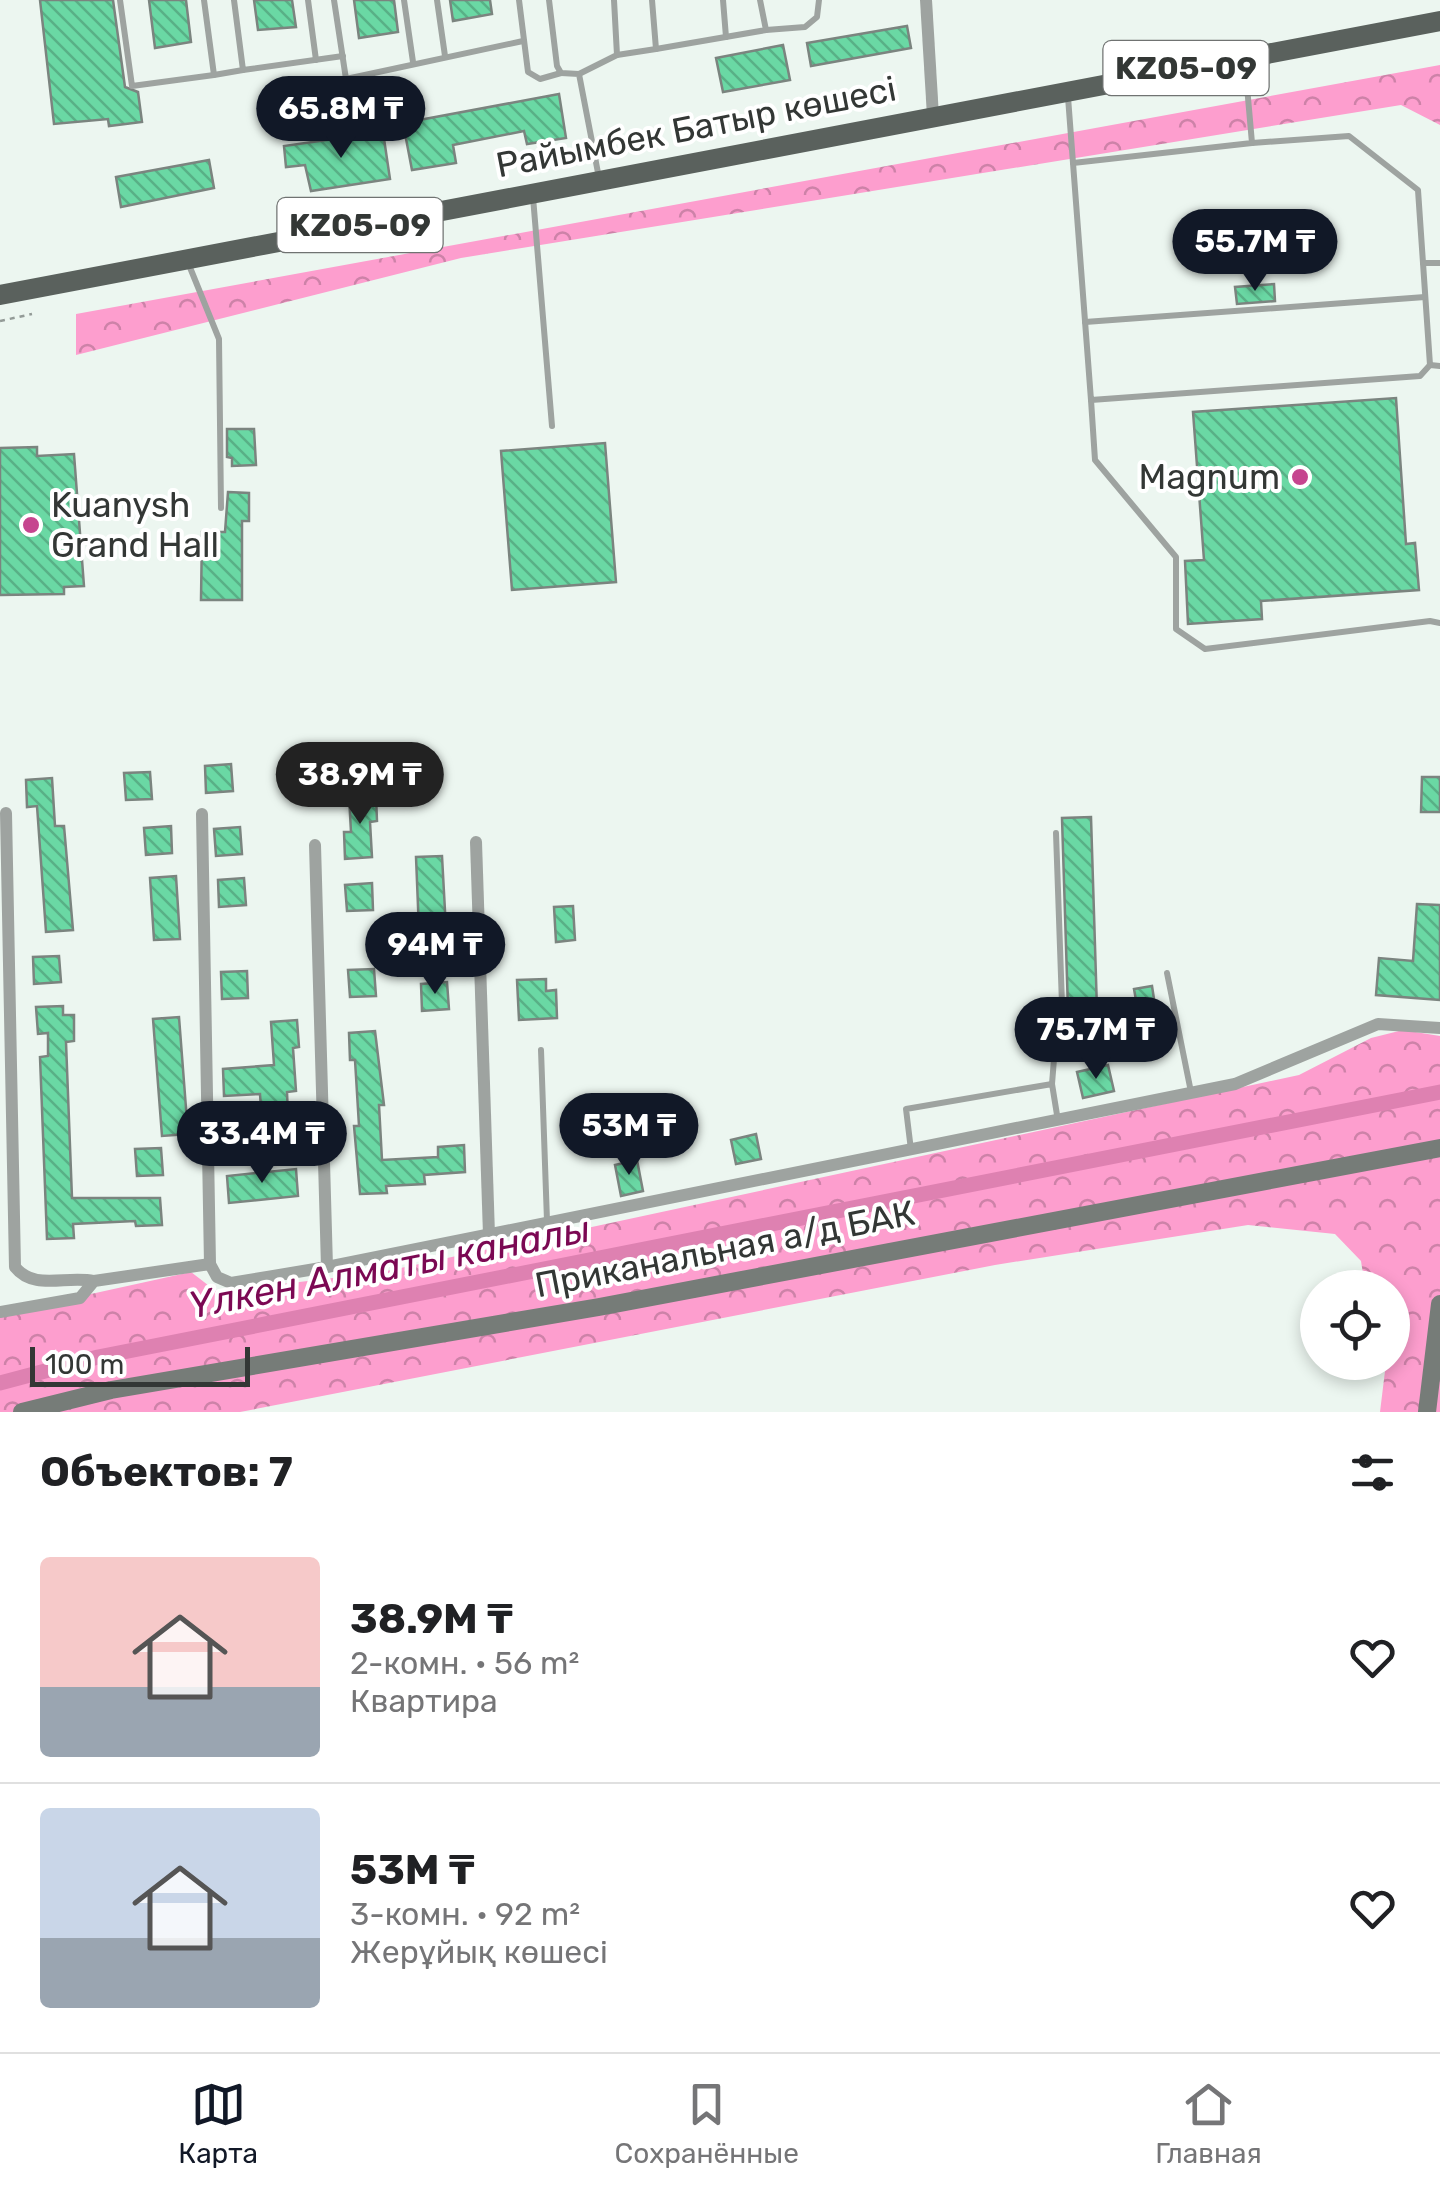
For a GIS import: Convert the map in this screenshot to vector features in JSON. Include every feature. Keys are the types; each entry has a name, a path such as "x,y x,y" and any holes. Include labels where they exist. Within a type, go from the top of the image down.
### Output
{"main road":[{"name":"KZ05-09","path":"933,116 1440,21"},
{"name":"Райымбек Батыр көшесі","path":"0,295 933,116"}],"street":[{"path":"926,0 933,116"},
{"path":"6,813 15,1267 36,1282 73,1277 94,1281 210,1264"},
{"path":"202,814 210,1264 217,1277 231,1283 327,1268 1191,1094 1235,1084 1378,1024 1440,1028"},
{"path":"476,842 489,1235"},
{"path":"315,845 327,1268"},
{"name":"Приканальная а/д БАК","path":"22,1412 112,1390 599,1307 1440,1148"},
{"path":"0,1312 80,1298 94,1281"},
{"path":"1426,1412 1440,1304"}],"lane":[{"path":"120,0 132,86 343,56"},
{"path":"204,0 214,76"},
{"path":"234,0 243,70"},
{"path":"308,0 316,60"},
{"path":"334,0 346,79 523,41"},
{"path":"404,0 412,62"},
{"path":"438,0 445,56"},
{"path":"519,0 528,72 534,77 561,72 579,74 617,55 766,30 805,28 817,17 819,0"},
{"path":"549,0 555,56 561,72"},
{"path":"614,0 617,55"},
{"path":"652,0 656,49"},
{"path":"723,0 726,37"},
{"path":"760,0 766,30"},
{"path":"1244,58 1252,142"},
{"path":"579,74 599,179"},
{"path":"1068,90 1096,460 1176,557 1176,630 1205,649 1430,620 1440,623"},
{"path":"1073,163 1252,142 1350,136 1418,190 1430,365 1420,376 1091,400"},
{"path":"533,191 552,426"},
{"path":"186,259 219,339 221,508"},
{"path":"1423,263 1440,263"},
{"path":"1085,322 1425,297"},
{"path":"1430,365 1440,366"},
{"path":"1056,834 1063,1033 1054,1058 1052,1084 1058,1121"},
{"path":"1167,973 1191,1094"},
{"path":"541,1050 547,1222"},
{"path":"911,1151 906,1109 1052,1084"}],"path":[{"path":"0,321 32,314"}],"green space":[{"path":"1440,65 1440,125 1401,105 461,258 76,355 76,314"},
{"path":"1403,1030 1440,1036 1440,1412 1380,1412 1384,1380 1410,1380 1410,1270 1362,1270 1361,1261 1335,1234 1248,1225 995,1265 240,1412 0,1412 0,1314 191,1272 217,1292 382,1272 1299,1075 1371,1038"}],"building":[{"path":"40,0 113,0 125,87 138,92 142,122 109,126 108,119 54,124"},
{"path":"149,0 186,0 191,42 155,48"},
{"path":"254,0 292,0 296,27 258,30"},
{"path":"354,0 394,0 398,32 359,38"},
{"path":"450,0 490,0 492,14 453,21"},
{"path":"907,26 911,48 811,66 807,43"},
{"path":"783,45 790,80 723,92 716,58"},
{"path":"559,94 566,138 527,144 524,131 453,145 456,163 412,170 403,123"},
{"path":"383,132 390,179 311,191 305,165 286,167 284,146"},
{"path":"209,160 214,188 121,207 116,177"},
{"path":"1274,284 1275,301 1237,304 1235,287"},
{"name":"Magnum","path":"1396,398 1406,544 1415,543 1419,590 1261,601 1262,619 1188,624 1185,561 1204,560 1193,412"},
{"path":"227,429 254,429 256,465 232,466 232,458 227,457"},
{"path":"605,443 616,582 512,590 501,451"},
{"name":"Kuanysh Grand Hall","path":"37,447 37,456 74,454 84,586 64,587 64,594 0,595 0,448"},
{"path":"228,492 249,493 249,521 242,521 242,600 201,600 202,532 225,532"},
{"path":"231,764 233,791 206,793 205,766"},
{"path":"150,772 152,799 126,800 124,773"},
{"path":"1422,777 1440,777 1440,812 1421,812"},
{"path":"52,778 55,826 64,826 73,930 46,932 37,806 27,807 26,780"},
{"path":"376,795 377,821 370,822 372,857 345,859 344,832 351,832 349,796"},
{"path":"1091,817 1098,1042 1069,1042 1062,818"},
{"path":"171,826 172,853 146,855 144,828"},
{"path":"240,827 242,854 216,856 214,829"},
{"path":"442,856 446,929 419,931 416,857"},
{"path":"176,876 180,939 154,940 150,878"},
{"path":"244,878 246,905 219,907 218,880"},
{"path":"372,883 373,910 347,911 345,885"},
{"path":"1417,904 1440,905 1440,1000 1376,995 1379,958 1413,961"},
{"path":"573,906 575,940 556,942 554,907"},
{"path":"59,956 61,982 34,984 33,957"},
{"path":"374,969 376,996 350,997 348,970"},
{"path":"247,971 248,998 222,999 221,972"},
{"path":"546,979 546,991 556,990 557,1018 519,1020 517,980"},
{"path":"447,982 449,1009 422,1011 421,984"},
{"path":"1152,986 1158,1025 1141,1028 1134,989"},
{"path":"63,1006 63,1015 74,1015 74,1041 66,1042 72,1198 160,1198 162,1225 136,1226 135,1221 73,1224 74,1238 47,1239 40,1057 48,1056 48,1033 38,1034 36,1007"},
{"path":"179,1017 188,1134 162,1136 153,1019"},
{"path":"297,1020 299,1047 293,1048 296,1091 287,1092 289,1139 251,1141 251,1151 225,1152 223,1126 262,1123 260,1094 224,1096 223,1069 274,1065 271,1022"},
{"path":"375,1031 384,1105 379,1105 382,1160 438,1157 438,1147 464,1145 465,1172 424,1175 425,1184 386,1186 387,1193 360,1194 354,1126 359,1126 355,1060 350,1060 349,1033"},
{"path":"1108,1065 1114,1091 1083,1098 1077,1072"},
{"path":"756,1134 761,1159 736,1164 731,1140"},
{"path":"161,1148 163,1175 137,1176 135,1149"},
{"path":"637,1160 643,1191 621,1196 615,1165"},
{"path":"296,1169 298,1196 229,1203 227,1176"}],"waterway":[{"name":"Үлкен Алматы каналы","path":"0,1383 98,1357 1440,1092"}],"place":[{"name":"Magnum","path":"1300,477"},
{"name":"Kuanysh Grand Hall","path":"31,525"}]}
